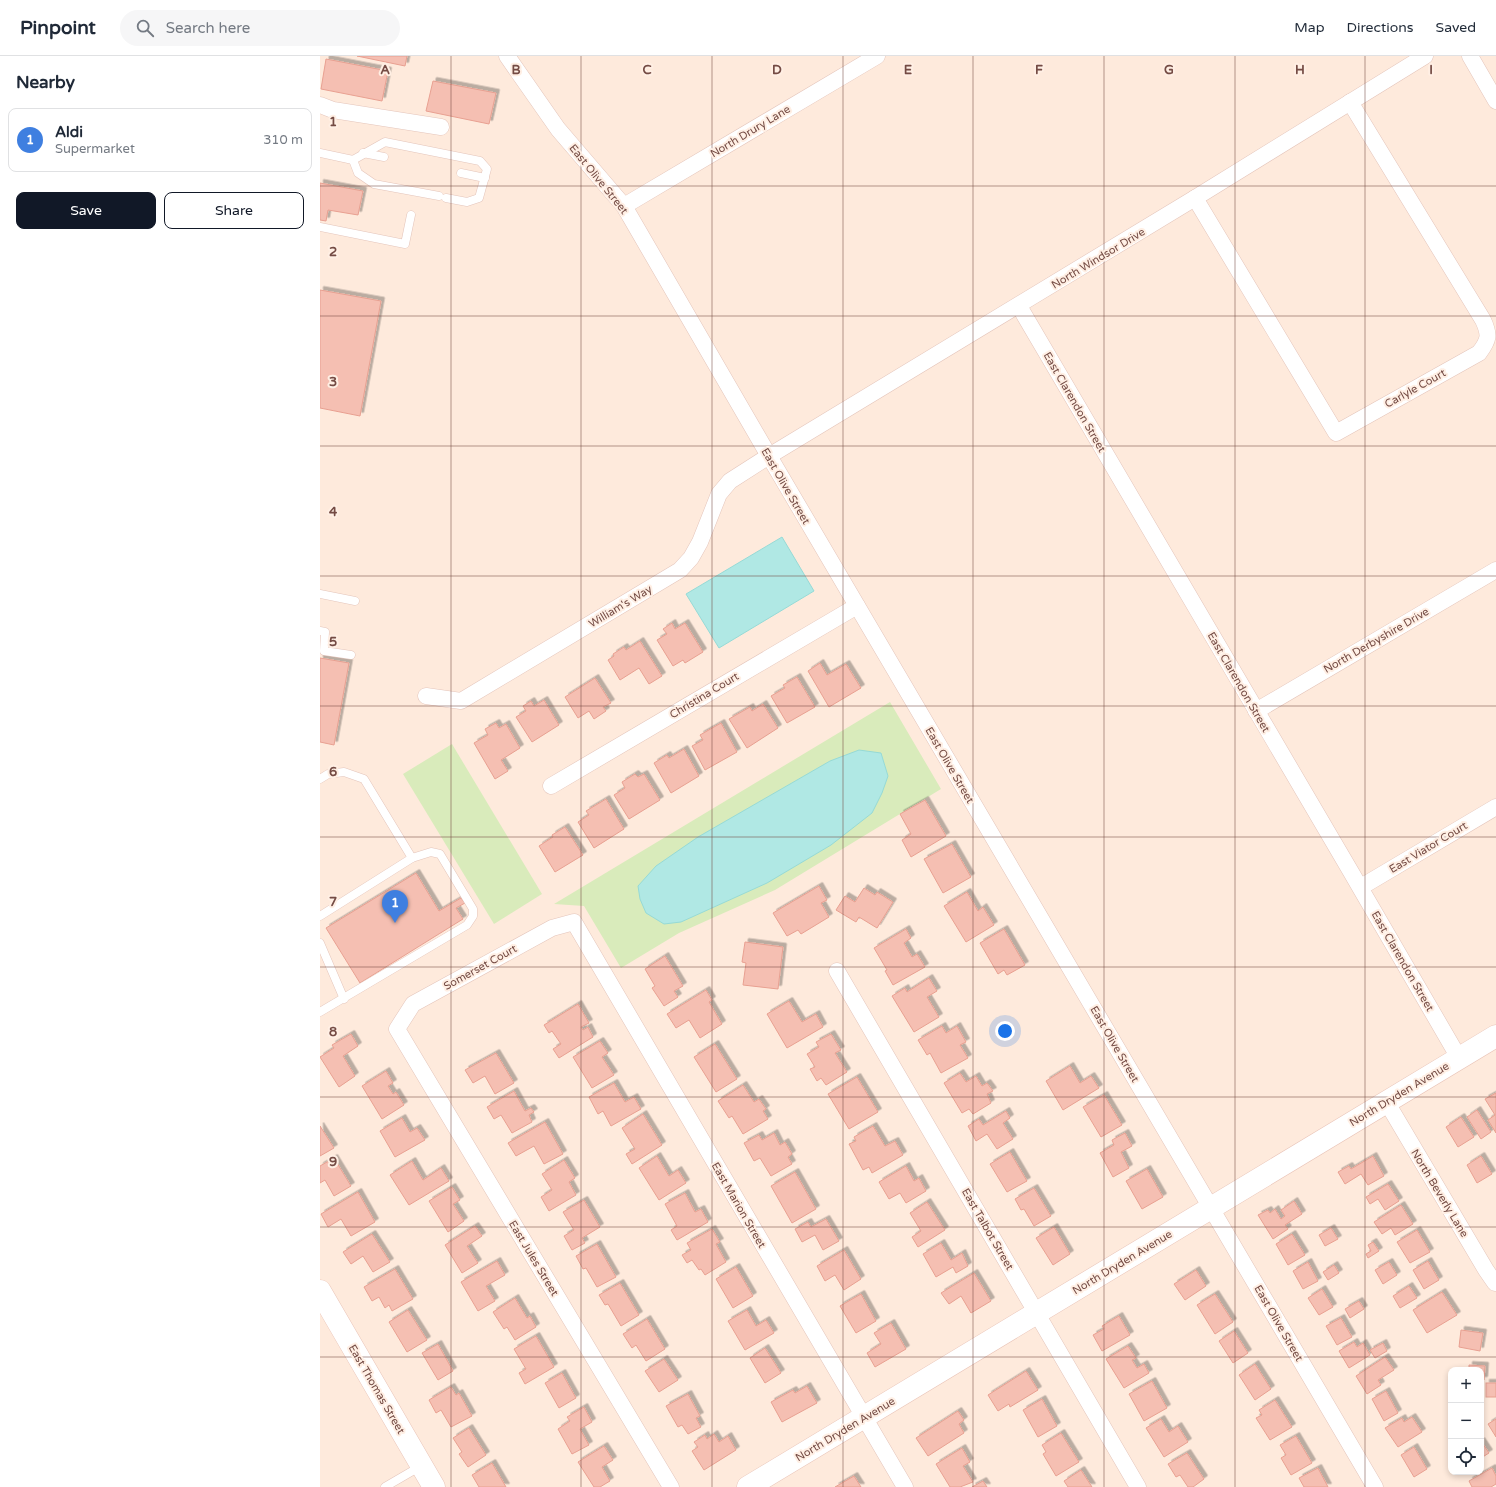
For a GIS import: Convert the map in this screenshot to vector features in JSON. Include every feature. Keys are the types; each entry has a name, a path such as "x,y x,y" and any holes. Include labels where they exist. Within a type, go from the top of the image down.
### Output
{"street":[{"name":"East Olive Street","path":"507,56 558,129 624,206 769,456 1375,1487"},
{"name":"North Drury Lane","path":"624,206 877,56"},
{"name":"North Windsor Drive","path":"769,456 1019,306 1425,56"},
{"path":"1470,56 1496,101"},
{"name":"Carlyle Court","path":"1195,198 1336,433 1479,353 1488,339 1488,330 1483,320 1350,102"},
{"path":"320,105 333,110 441,127"},
{"name":"East Clarendon Street","path":"1019,306 1459,1058"},
{"name":"William's Way","path":"426,696 461,701 680,570 691,558 700,542 719,494 730,481 769,456"},
{"name":"North Derbyshire Drive","path":"1256,711 1496,570"},
{"name":"Christina Court","path":"551,786 857,606"},
{"name":"East Viator Court","path":"1360,888 1496,807"},
{"name":"Somerset Court","path":"397,1029 413,1004 552,928 574,922"},
{"name":"East Marion Street","path":"574,922 905,1487"},
{"name":"East Talbot Street","path":"837,971 1138,1487"},
{"name":"East Jules Street","path":"397,1029 672,1487"},
{"name":"North Dryden Avenue","path":"748,1487 1496,1036"},
{"name":"North Beverly Lane","path":"1386,1101 1486,1270 1495,1283 1496,1282"},
{"name":"East Thomas Street","path":"320,1291 434,1487"}],"lane":[{"path":"320,153 353,160 385,142 480,161 487,169 479,198 467,202 374,184 358,173 353,160"},
{"path":"363,154 384,157"},
{"path":"461,173 485,178"},
{"path":"320,227 405,244 411,215"},
{"path":"320,594 355,601"},
{"path":"320,631 325,632 324,651 352,655"},
{"path":"320,779 328,774 344,772 364,779 412,858"},
{"path":"320,916 412,858 431,852 440,854 473,909 473,916 467,925 320,1012"},
{"path":"320,943 344,999"},
{"path":"385,1487 422,1466"}],"green space":[{"path":"890,702 941,789 775,890 679,933 621,968 584,906 554,904"},
{"path":"452,744 542,894 494,924 403,774"}],"water":[{"path":"782,537 814,591 719,648 686,594"},
{"path":"859,750 881,753 888,776 882,793 872,813 831,845 767,883 681,922 664,924 646,913 640,899 638,886 656,866 698,837 830,761"}],"building":[{"path":"357,56 407,56 405,66"},
{"path":"326,59 388,71 382,101 321,89"},
{"path":"433,81 496,93 489,124 426,111"},
{"path":"320,183 363,191 358,215 328,210 326,221 320,220"},
{"path":"320,290 381,301 360,416 320,408"},
{"path":"672,623 675,629 685,623 703,652 685,663 683,660 673,666 657,640 667,634 663,629"},
{"path":"640,641 662,676 649,684 639,668 620,680 608,660 614,656 613,654 624,647 626,650"},
{"path":"320,658 349,663 334,745 320,742"},
{"path":"820,663 827,675 846,664 861,688 829,707 808,671"},
{"path":"797,677 815,707 787,723 771,696 785,688 783,685"},
{"path":"595,678 611,703 603,707 606,711 594,719 589,711 578,718 565,697"},
{"path":"544,700 559,725 532,742 516,717 526,711 523,706 531,701 534,706"},
{"path":"763,704 778,728 747,748 729,719 750,707 752,711"},
{"path":"496,723 499,728 506,724 520,748 501,760 508,771 495,779 474,743 488,735 485,729"},
{"path":"721,723 737,752 705,770 692,746 703,740 700,735"},
{"path":"684,749 699,776 671,793 654,763 667,755 669,758"},
{"path":"635,774 638,777 644,774 660,800 629,819 614,795 625,788 622,782"},
{"path":"606,799 624,829 594,848 578,822 589,815 586,811"},
{"path":"925,800 946,836 911,857 902,840 911,834 900,814"},
{"path":"565,827 583,855 555,872 539,846 553,837 552,835"},
{"path":"952,844 971,877 943,893 924,859"},
{"path":"416,873 439,911 461,898 465,903 456,908 463,919 360,983 326,928"},
{"path":"819,886 827,900 821,903 829,917 801,934 798,930 787,936 773,913"},
{"path":"864,888 875,895 877,892 893,902 877,928 859,917 856,922 836,910 845,896 855,902"},
{"path":"967,892 978,911 983,907 994,925 966,942 944,906"},
{"path":"906,929 911,938 904,943 912,957 917,954 925,967 893,985 885,971 887,970 874,948"},
{"path":"1004,929 1025,965 1007,975 1004,970 998,974 980,943"},
{"path":"745,942 783,947 778,989 743,985 746,963 742,962"},
{"path":"665,956 683,986 674,991 678,997 664,1006 652,988 655,986 645,969"},
{"path":"929,978 937,991 927,997 939,1017 914,1032 892,996 905,988 907,992"},
{"path":"706,990 712,1000 709,1002 722,1024 700,1038 689,1020 676,1028 667,1014"},
{"path":"789,1001 802,1022 816,1014 823,1027 787,1048 767,1014"},
{"path":"578,1004 589,1023 581,1027 583,1030 588,1027 593,1037 559,1058 553,1049 561,1044 552,1031 549,1033 544,1025"},
{"path":"942,1026 946,1033 957,1026 966,1042 960,1045 968,1058 941,1073 930,1053 927,1055 918,1040"},
{"path":"351,1034 358,1046 343,1056 355,1076 339,1087 320,1057 334,1048 332,1045"},
{"path":"831,1034 841,1050 835,1053 847,1072 826,1085 821,1078 817,1081 810,1069 815,1067 807,1054 819,1047 816,1042"},
{"path":"600,1041 608,1053 602,1057 614,1075 592,1088 573,1057"},
{"path":"715,1044 737,1079 716,1092 694,1057"},
{"path":"496,1053 514,1083 495,1094 485,1076 473,1083 465,1070"},
{"path":"1070,1066 1080,1083 1091,1076 1099,1088 1063,1110 1046,1081"},
{"path":"386,1071 393,1083 388,1086 393,1094 396,1092 404,1105 382,1119 362,1086"},
{"path":"960,1073 966,1082 976,1076 982,1086 987,1083 993,1091 987,1094 991,1103 973,1114 969,1109 962,1113 944,1083"},
{"path":"857,1077 878,1112 849,1129 828,1094"},
{"path":"614,1083 625,1102 634,1097 641,1109 611,1126 603,1111 598,1114 589,1097"},
{"path":"743,1085 754,1102 759,1099 766,1109 763,1111 768,1119 743,1134 732,1116 729,1118 718,1101"},
{"path":"514,1091 525,1111 531,1108 534,1112 529,1115 532,1122 512,1133 501,1115 494,1119 487,1107"},
{"path":"1496,1093 1496,1133 1488,1120 1495,1115 1485,1099"},
{"path":"1104,1095 1122,1125 1101,1137 1083,1107"},
{"path":"1477,1110 1491,1132 1481,1139 1467,1117"},
{"path":"1006,1111 1010,1118 1003,1123 1013,1139 997,1149 987,1134 976,1141 968,1126 979,1119 983,1125"},
{"path":"643,1114 662,1145 632,1164 626,1154 635,1149 622,1128"},
{"path":"1461,1117 1474,1137 1458,1147 1446,1127"},
{"path":"402,1118 410,1132 417,1128 425,1140 395,1157 380,1131"},
{"path":"545,1122 563,1154 544,1164 534,1146 516,1156 508,1143"},
{"path":"320,1126 334,1148 320,1156"},
{"path":"873,1126 885,1146 895,1141 903,1155 872,1173 869,1167 863,1170 849,1144 856,1141 854,1137"},
{"path":"774,1133 780,1145 785,1142 792,1154 788,1157 792,1164 771,1176 760,1158 754,1161 744,1143 759,1135 762,1140"},
{"path":"1125,1133 1132,1146 1121,1152 1129,1168 1113,1177 1100,1153 1114,1145 1112,1140"},
{"path":"1010,1152 1027,1181 1007,1192 990,1164"},
{"path":"657,1156 669,1176 678,1170 686,1183 659,1200 639,1168"},
{"path":"1373,1156 1384,1176 1368,1185 1361,1174 1345,1184 1338,1172 1349,1166 1351,1169"},
{"path":"1481,1156 1492,1174 1477,1183 1467,1165"},
{"path":"334,1158 351,1186 334,1196 325,1180 320,1183 320,1166"},
{"path":"564,1160 575,1178 569,1182 576,1195 549,1211 541,1197 552,1190 542,1174"},
{"path":"412,1161 423,1180 441,1168 449,1181 409,1205 390,1175"},
{"path":"906,1166 914,1181 919,1178 926,1191 906,1203 900,1193 889,1199 879,1182"},
{"path":"1147,1169 1163,1197 1142,1209 1126,1181"},
{"path":"795,1172 816,1209 792,1223 771,1186"},
{"path":"1388,1184 1399,1201 1385,1210 1378,1199 1370,1204 1366,1197"},
{"path":"452,1187 460,1200 453,1204 464,1221 448,1232 429,1201"},
{"path":"1034,1188 1051,1216 1034,1226 1024,1209 1021,1210 1015,1199"},
{"path":"358,1192 375,1222 351,1236 341,1219 328,1227 321,1214"},
{"path":"685,1193 695,1212 701,1209 708,1222 677,1240 671,1230 677,1226 665,1204"},
{"path":"584,1200 600,1227 582,1238 585,1243 572,1250 564,1236 574,1230 563,1212"},
{"path":"1294,1201 1302,1214 1285,1225 1288,1229 1273,1239 1258,1215 1268,1210 1270,1213 1275,1209 1281,1219 1285,1216 1281,1210"},
{"path":"927,1202 945,1230 918,1247 912,1237 921,1231 910,1213"},
{"path":"1401,1205 1413,1224 1395,1235 1391,1228 1382,1234 1374,1222"},
{"path":"826,1219 839,1241 823,1250 815,1235 802,1242 795,1229 808,1222 811,1227"},
{"path":"475,1226 482,1236 467,1246 478,1263 462,1273 445,1245"},
{"path":"1054,1227 1070,1254 1053,1265 1036,1238"},
{"path":"1331,1228 1338,1239 1325,1246 1319,1235"},
{"path":"712,1229 720,1242 716,1244 726,1262 705,1275 701,1269 699,1270 692,1260 687,1263 682,1255 691,1250 687,1243"},
{"path":"1417,1230 1430,1252 1410,1263 1397,1242"},
{"path":"372,1234 390,1262 373,1272 363,1256 351,1264 343,1252"},
{"path":"1292,1234 1305,1255 1288,1265 1276,1244"},
{"path":"1373,1242 1379,1251 1368,1258 1366,1254 1371,1251 1368,1245"},
{"path":"941,1243 951,1260 962,1253 968,1266 956,1273 953,1267 936,1277 923,1254"},
{"path":"597,1244 616,1277 597,1287 586,1268 583,1269 576,1256"},
{"path":"844,1250 861,1279 844,1290 835,1275 825,1281 817,1266"},
{"path":"497,1261 505,1275 486,1286 495,1301 478,1311 461,1282"},
{"path":"1428,1261 1439,1280 1424,1289 1413,1270"},
{"path":"1308,1262 1318,1281 1303,1289 1293,1271"},
{"path":"1389,1262 1397,1275 1383,1284 1375,1270"},
{"path":"1334,1265 1339,1273 1328,1280 1323,1272"},
{"path":"736,1267 753,1296 733,1308 716,1279"},
{"path":"395,1269 413,1299 392,1311 389,1305 385,1308 379,1297 372,1301 364,1287"},
{"path":"1196,1270 1206,1286 1185,1300 1174,1284"},
{"path":"974,1273 991,1301 971,1313 961,1296 949,1304 941,1293"},
{"path":"620,1283 639,1315 621,1326 608,1304 605,1305 599,1295"},
{"path":"1409,1286 1417,1298 1400,1308 1393,1296"},
{"path":"1322,1289 1333,1307 1319,1315 1308,1298"},
{"path":"1442,1292 1457,1315 1427,1333 1413,1310"},
{"path":"861,1294 876,1321 856,1333 840,1306"},
{"path":"1215,1294 1233,1322 1215,1334 1197,1305"},
{"path":"515,1298 527,1318 530,1316 536,1327 515,1340 507,1327 504,1329 493,1312"},
{"path":"1359,1301 1364,1309 1350,1318 1345,1309"},
{"path":"408,1310 427,1340 407,1352 389,1322"},
{"path":"747,1310 756,1326 766,1320 774,1333 745,1350 728,1321"},
{"path":"1119,1316 1130,1335 1102,1351 1093,1335 1104,1329 1102,1326"},
{"path":"1341,1318 1352,1337 1337,1345 1326,1326"},
{"path":"647,1319 665,1349 646,1361 636,1345 632,1348 623,1334"},
{"path":"891,1323 906,1349 875,1367 867,1353 881,1344 874,1333"},
{"path":"1461,1330 1483,1333 1480,1351 1459,1347"},
{"path":"1234,1331 1248,1353 1233,1363 1219,1341"},
{"path":"536,1336 554,1367 525,1384 519,1373 526,1369 514,1349"},
{"path":"1354,1342 1357,1347 1363,1343 1370,1355 1349,1368 1339,1351"},
{"path":"1383,1343 1387,1351 1375,1358 1370,1350"},
{"path":"438,1344 453,1371 438,1380 422,1353"},
{"path":"1128,1346 1136,1358 1132,1360 1137,1368 1144,1364 1149,1373 1124,1388 1106,1359"},
{"path":"765,1348 781,1373 765,1383 750,1358"},
{"path":"1385,1357 1394,1370 1378,1380 1381,1385 1367,1394 1356,1376"},
{"path":"664,1359 678,1380 659,1392 645,1371"},
{"path":"1255,1364 1271,1389 1255,1400 1239,1375"},
{"path":"1469,1365 1485,1366 1484,1380 1484,1367 1469,1367"},
{"path":"1026,1371 1038,1390 1010,1407 1009,1404 998,1411 988,1395"},
{"path":"562,1373 576,1398 559,1408 545,1383"},
{"path":"1152,1381 1167,1408 1144,1421 1129,1394"},
{"path":"1486,1383 1496,1383 1496,1397 1486,1397"},
{"path":"807,1386 817,1403 782,1422 771,1402 793,1390 795,1393"},
{"path":"451,1387 456,1395 459,1393 472,1416 451,1427 441,1410 436,1413 429,1400"},
{"path":"1386,1391 1398,1413 1384,1421 1372,1399"},
{"path":"688,1394 700,1416 696,1418 701,1427 688,1434 682,1425 678,1427 666,1406"},
{"path":"1042,1399 1057,1426 1038,1437 1023,1410"},
{"path":"1275,1400 1292,1427 1270,1440 1256,1418 1262,1415 1259,1410"},
{"path":"584,1407 592,1422 580,1429 589,1445 572,1454 558,1429 570,1421 567,1417"},
{"path":"958,1411 964,1420 959,1424 964,1433 928,1456 916,1438"},
{"path":"1412,1417 1422,1432 1398,1447 1385,1428 1402,1418 1404,1422"},
{"path":"1161,1419 1169,1432 1178,1426 1188,1442 1164,1457 1146,1428"},
{"path":"1496,1419 1496,1437 1488,1424"},
{"path":"469,1428 486,1455 468,1467 459,1454 462,1452 453,1438"},
{"path":"1061,1433 1079,1462 1056,1476 1043,1454 1046,1452 1042,1445"},
{"path":"714,1434 719,1442 728,1436 736,1450 704,1470 692,1451 698,1447 694,1442 705,1435 707,1439"},
{"path":"1296,1436 1312,1463 1291,1475 1281,1458 1286,1455 1280,1445"},
{"path":"604,1446 613,1460 602,1467 610,1481 600,1487 594,1487 578,1462"},
{"path":"1484,1446 1489,1453 1484,1456"},
{"path":"1414,1447 1427,1469 1414,1477 1401,1455"},
{"path":"962,1448 970,1462 963,1466 973,1482 960,1487 950,1487 936,1464"},
{"path":"1187,1453 1204,1479 1193,1487 1188,1487 1180,1475 1176,1477 1168,1464"},
{"path":"492,1463 506,1487 479,1487 472,1475"},
{"path":"1318,1468 1328,1487 1304,1487 1299,1478"},
{"path":"1492,1468 1496,1476 1496,1484 1491,1487 1472,1487 1469,1481 1480,1475 1484,1475 1484,1473"},
{"path":"1081,1470 1092,1487 1068,1487 1064,1481"},
{"path":"854,1476 861,1487 835,1487"},
{"path":"983,1481 987,1487 972,1487"}],"place":[{"name":"Aldi","path":"395,923"}]}
